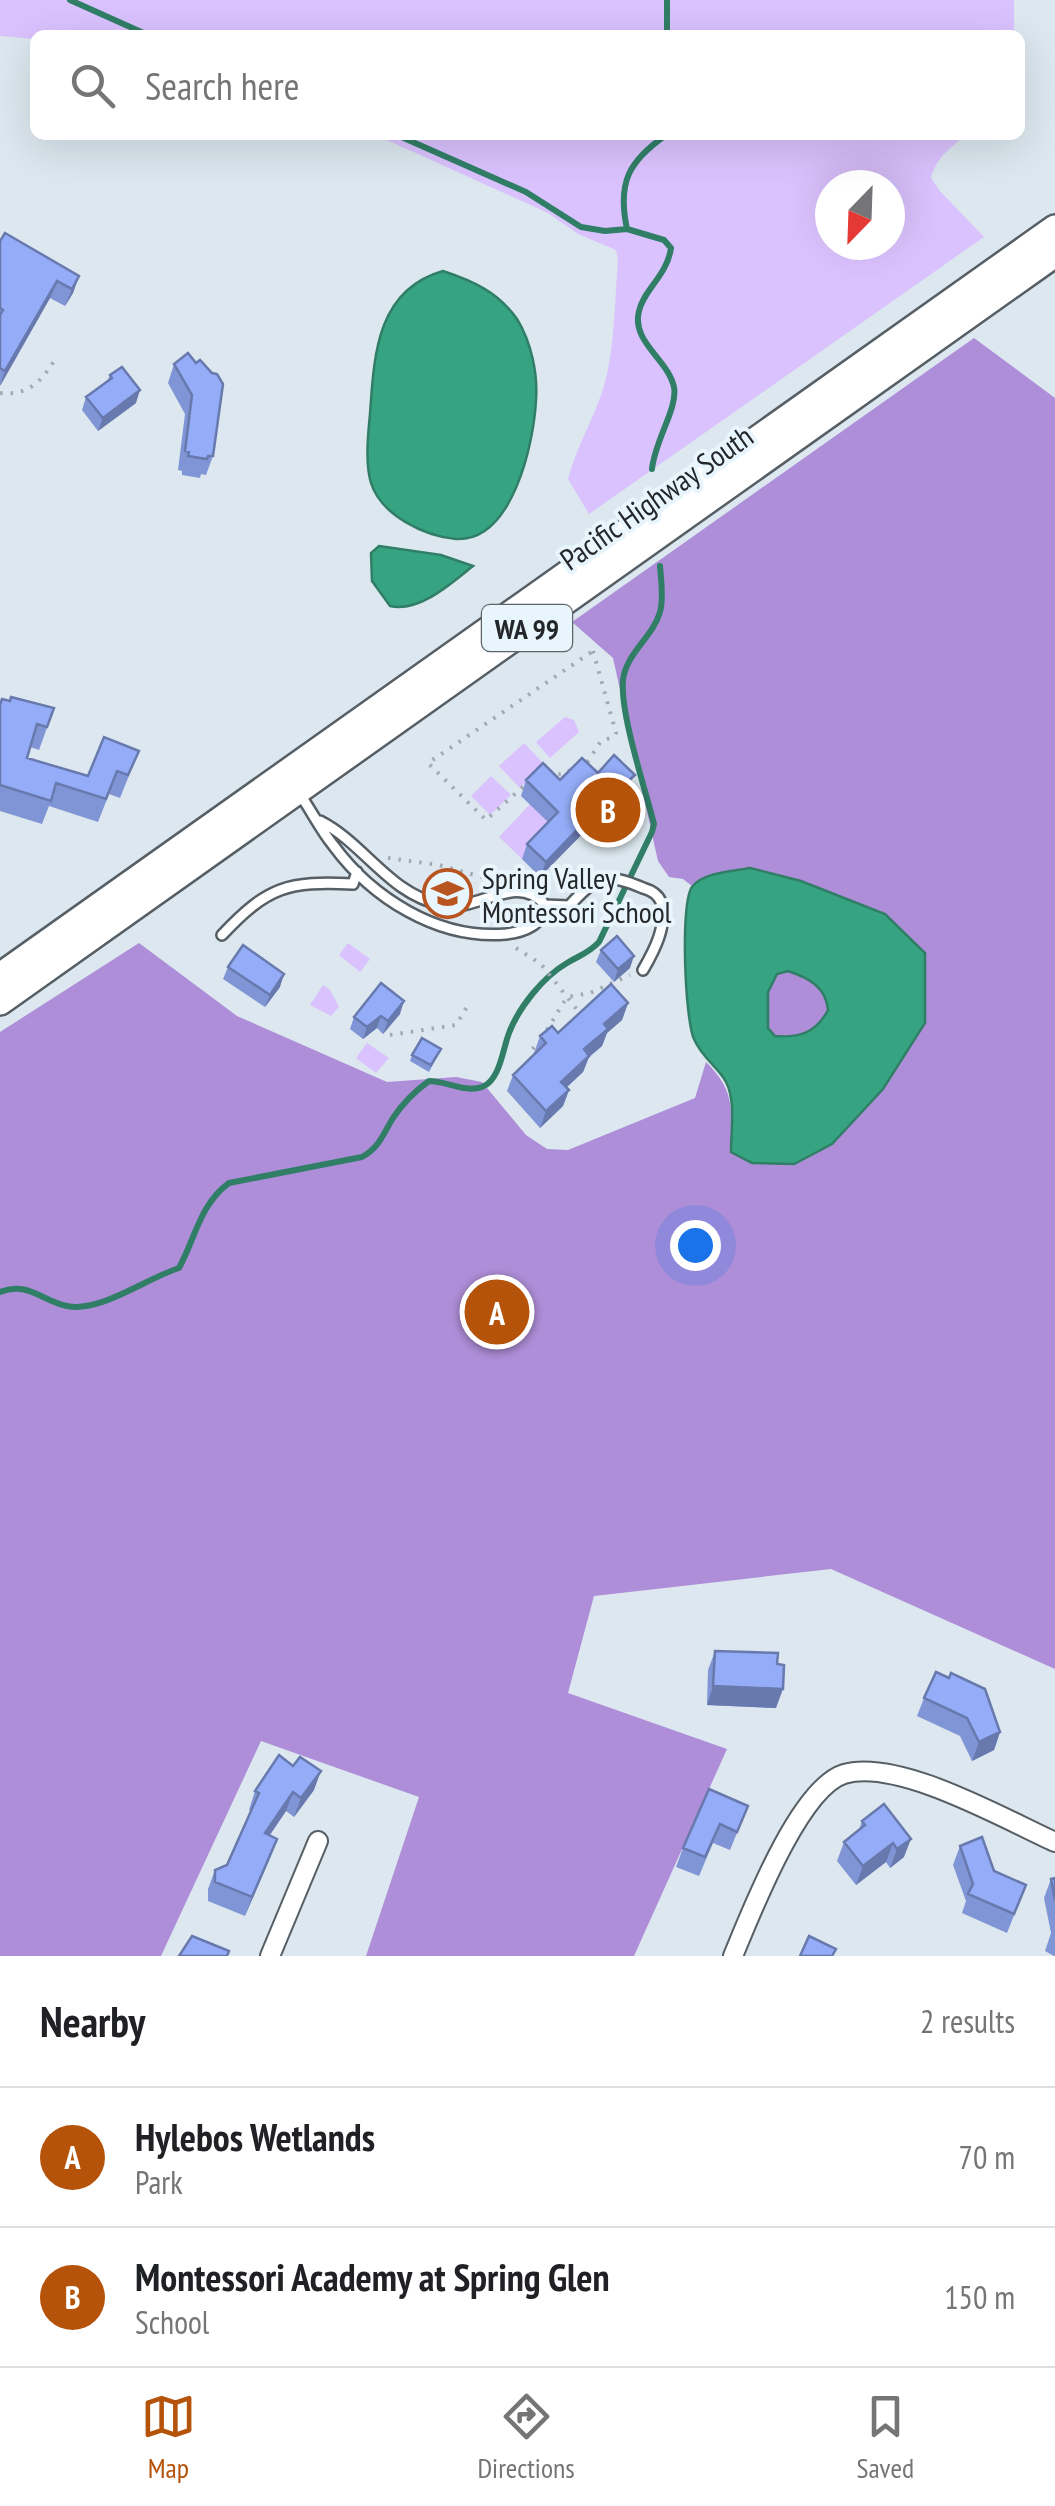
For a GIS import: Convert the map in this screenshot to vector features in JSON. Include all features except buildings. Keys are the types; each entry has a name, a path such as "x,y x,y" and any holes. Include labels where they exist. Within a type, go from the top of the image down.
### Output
{"main road":[{"name":"Pacific Highway South","path":"0,976 319,739 1055,228"},
{"name":"Pacific Highway South","path":"0,1002 1055,255"}],"street":[{"path":"734,1956 799,1818 824,1786 843,1774 889,1773 924,1783 1055,1842"},
{"path":"270,1956 318,1841"}],"lane":[{"path":"297,790 330,842 396,906 462,933 484,936 514,933 536,924 544,915 545,905 525,890 450,907 401,889 342,832 320,821"},
{"path":"222,935 242,913 297,882 353,884 357,872"},
{"path":"545,905 569,906 587,886 602,878 620,878 653,892 661,903 659,941 643,970"}],"path":[{"path":"0,393 10,394 40,383 54,361"},
{"path":"593,651 614,737 600,741 588,761 563,774 535,776 486,820 428,763 593,651"},
{"path":"364,857 439,865 525,890"},
{"path":"541,964 586,1022"},
{"path":"566,997 590,994 643,970"},
{"path":"532,1070 531,1051 554,1022 566,997"},
{"path":"390,1035 456,1026 468,1005"},
{"path":"538,1042 556,1040"}],"shaded area":[{"path":"0,0 1014,0 1014,30 30,30 30,39 0,36"},
{"path":"387,140 960,140 940,159 931,178 984,237 589,514 568,479 608,369 616,250 578,234 548,213"},
{"path":"443,271 484,289 510,310 526,338 536,379 531,440 517,486 492,524 476,536 456,539 405,522 384,505 371,483 368,458 374,370 383,328 404,293"},
{"path":"974,338 1055,398 1055,1669 831,1569 594,1596 568,1693 727,1749 634,1956 366,1956 419,1797 261,1741 161,1956 0,1956 0,1032 139,943 237,1016 387,1082 456,1077 482,1082 526,1135 547,1149 568,1150 695,1098 706,1062 728,1093 731,1152 925,1023 707,877 692,886 683,879 669,877 658,861 613,658 572,622"},
{"path":"379,546 441,555 473,566 423,601 390,606 372,581 371,553"},
{"path":"565,717 574,720 579,732 550,758 536,742"},
{"path":"524,743 545,765 520,788 499,766"},
{"path":"491,776 511,795 490,815 471,796"},
{"path":"530,804 555,824 522,859 499,837"},
{"path":"750,868 801,881 885,914 925,953 925,1023 883,1089 832,1144 794,1164 752,1163 731,1152 729,1090 697,1046 688,1009 686,915 692,887 703,878","holes":["788,971 820,989 828,1010 806,1032 775,1036 768,1028 768,992 777,974"]},
{"path":"348,943 370,959 360,972 339,955"},
{"path":"788,971 815,984 824,995 828,1010 806,1032 775,1036 768,1028 768,992 778,974"},
{"path":"323,985 339,1007 331,1016 310,1005"},
{"path":"367,1043 389,1058 376,1073 356,1058"}],"waterway":[{"path":"70,0 137,30"},
{"path":"667,0 667,30"},
{"path":"408,140 526,192 581,227 627,229"},
{"path":"652,469 673,405 674,387 640,332 638,322 642,303 665,267 671,248 664,240 627,229 624,198 625,185 635,164 660,140"},
{"path":"0,1292 27,1290 58,1304 80,1307 123,1294 179,1268 205,1211 229,1183 362,1157 377,1144 405,1102 429,1081 469,1089 488,1084 497,1071 513,1023 533,994 549,976 599,942 652,832 654,824 625,712 623,680 629,661 660,612 660,566"}],"place":[{"name":"Montessori Academy at Spring Glen","path":"608,810"},
{"name":"Spring Valley Montessori School","path":"447,894"},
{"name":"Hylebos Wetlands","path":"497,1312"}]}
